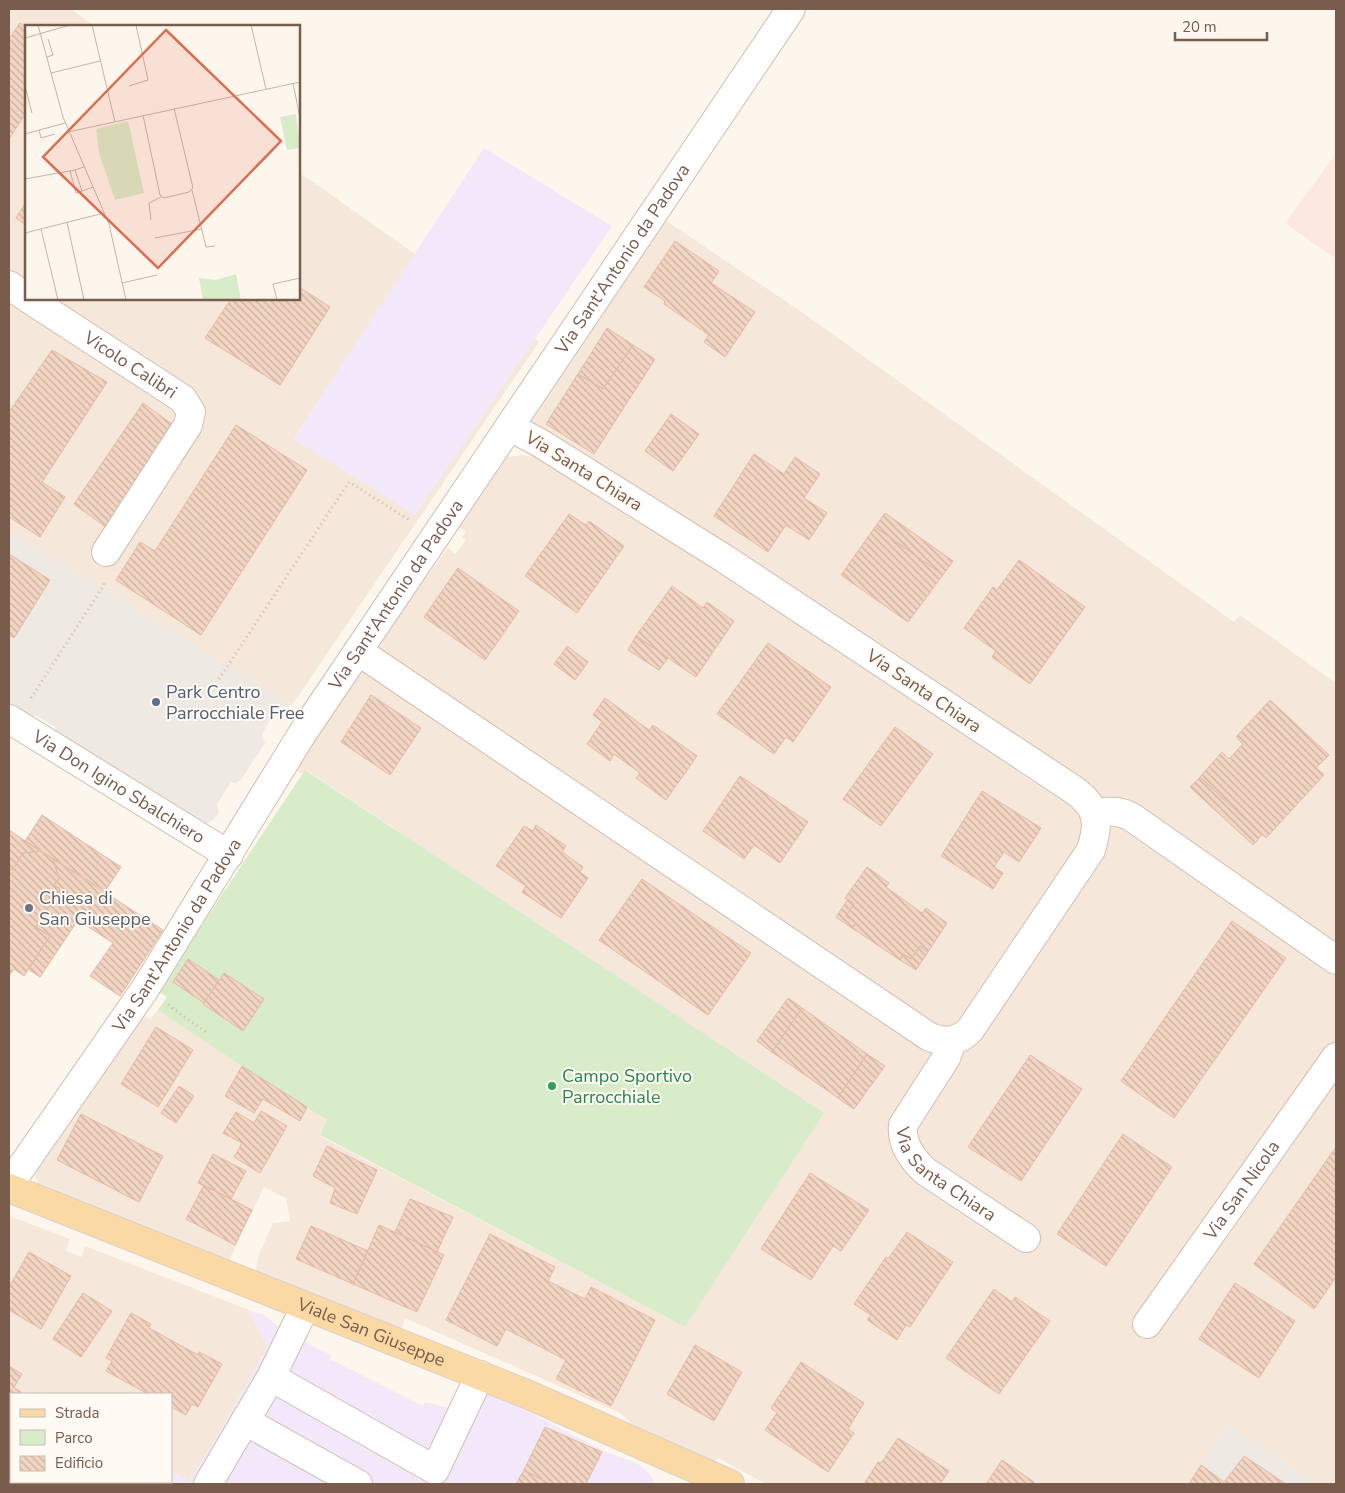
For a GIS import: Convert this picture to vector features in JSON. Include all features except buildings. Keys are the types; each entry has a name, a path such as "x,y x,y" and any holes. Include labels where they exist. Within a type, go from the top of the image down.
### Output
{"main road":[{"name":"Viale San Giuseppe","path":"9,1187 574,1414 691,1476 730,1484"}],"street":[{"name":"Via Sant'Antonio da Padova","path":"9,1187 145,989 302,734 791,9"},
{"name":"Vicolo Calibri","path":"9,285 25,296"},
{"name":"Vicolo Calibri","path":"31,300 183,400 191,412 188,424 106,552"},
{"name":"Via Santa Chiara","path":"510,427 540,443 725,559 1074,790 1089,804 1095,813"},
{"path":"358,651 938,1041 960,1038 970,1030 1091,850 1096,834 1095,813 1123,812 1133,818 1336,960"},
{"name":"Via Don Igino Sbalchiero","path":"17,713 229,855"},
{"name":"Via Santa Chiara","path":"948,1041 949,1050 946,1058 904,1125 902,1132 907,1147 917,1163 925,1171 1026,1238"},
{"name":"Via San Nicola","path":"1147,1324 1336,1057"},
{"path":"208,1484 271,1377 305,1307"},
{"path":"271,1377 431,1477 480,1375"},
{"path":"245,1421 358,1484"}],"path":[{"path":"219,679 349,482 415,523"},
{"path":"17,713 104,585 106,552"},
{"path":"145,989 206,1032"}],"shaded area":[{"path":"9,9 71,9 93,25 25,25 25,300 300,300 300,173 539,342 292,705 9,530"},
{"path":"484,148 612,226 415,515 293,439"},
{"path":"1336,154 1336,259 1285,223"},
{"path":"659,216 806,315 1234,622 1240,615 1336,683 1336,1484 1318,1484 1228,1425 1189,1484 766,1484 718,1458 714,1462 635,1427 622,1414 405,1318 401,1332 257,1272 258,1257 273,1223 290,1221 286,1198 264,1187 226,1266 39,1187 36,1179 36,1169 40,1159 45,1160 46,1155 138,1012 150,1019 158,1010 327,1120 320,1136 685,1327 397,830 306,770 302,774 288,765 351,670 359,675 373,653 382,645 385,633 448,548 455,554 466,540 462,537 466,532 449,520 502,458 522,455 531,457 543,440 523,426"},
{"name":"Park Centro Parrocchiale Free","path":"9,530 292,705 277,708 262,734 265,743 241,780 235,783 231,782 217,804 219,813 213,820 203,826 53,735 56,727 35,715 29,723 9,708"},
{"path":"9,1216 70,1239 66,1251 82,1257 85,1246 249,1310 267,1347 228,1418 189,1482 172,1472 172,1393 46,1393 42,1391 41,1393 10,1393 9,1440"},
{"path":"249,1310 264,1315 296,1341 301,1340 331,1355 330,1359 423,1406 425,1402 473,1414 486,1390 602,1450 638,1464 649,1473 655,1484 9,1484 10,1438 10,1483 172,1483 172,1472 189,1482 228,1418 267,1347"},
{"path":"1228,1425 1318,1484 1189,1484"}],"green space":[{"name":"Campo Sportivo Parrocchiale","path":"305,770 824,1113 685,1327 320,1135 327,1120 158,1010 167,997 158,991"}],"place":[{"name":"Park Centro Parrocchiale Free","path":"156,702"},
{"name":"Chiesa di San Giuseppe","path":"29,908"},
{"name":"Campo Sportivo Parrocchiale","path":"552,1086"}]}
